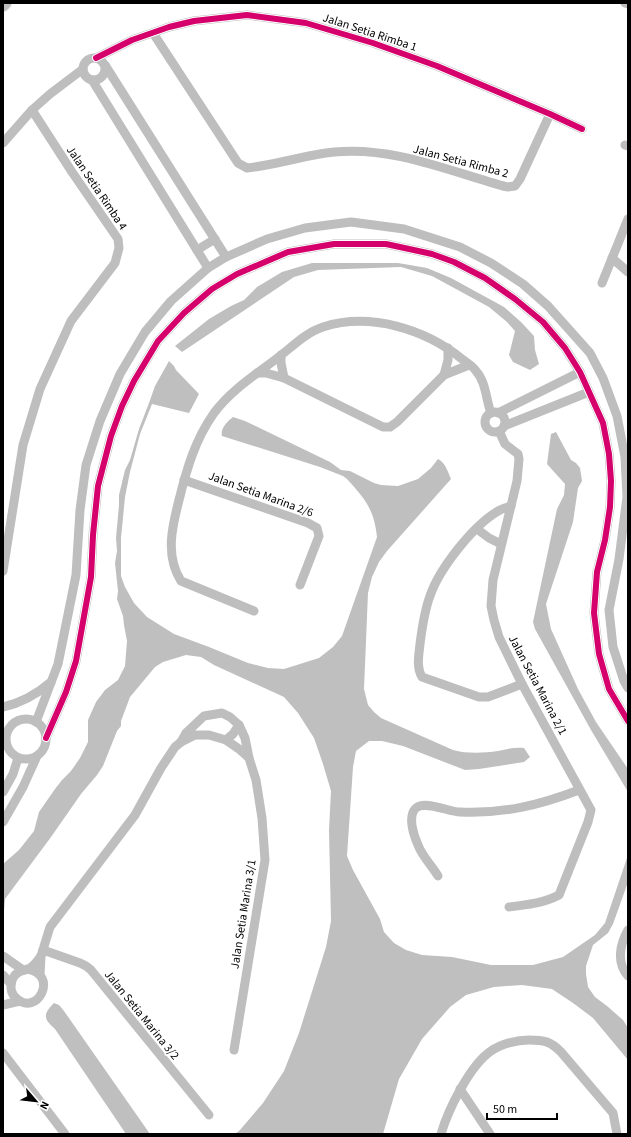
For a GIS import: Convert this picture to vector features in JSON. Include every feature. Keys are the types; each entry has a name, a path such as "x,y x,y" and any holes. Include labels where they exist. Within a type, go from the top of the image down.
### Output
{"street":[{"name":"Jalan Setia Rimba 1","path":"96,58 132,40 194,20 247,15 306,23 373,43 437,66 582,129"},
{"name":"Jalan Setia Rimba 2","path":"153,33 238,163 247,168 335,152 372,153 422,161 508,187 515,186 520,179 550,114"},
{"path":"208,268 92,80 85,76 83,66 87,60 96,58 105,65 226,257"},
{"path":"92,80 100,78 105,70 105,65"},
{"path":"3,143 32,110 83,69"},
{"name":"Jalan Setia Rimba 4","path":"3,571 23,445 40,390 71,321 115,263 119,248 118,239 32,110"},
{"path":"602,283 628,219"},
{"path":"36,722 54,679 76,575 80,510 86,465 100,421 120,374 145,332 171,300 208,268 226,257 266,239 297,230 351,222 404,228 460,247 491,263 523,284 548,306 590,353 603,378 617,416 625,457 627,497 624,558 610,610 613,647 624,681 628,688"},
{"path":"197,250 215,238"},
{"path":"14,722 4,738 9,751 18,758 31,759 37,756 45,745 46,738 66,692 76,661 91,577 93,535 98,486 111,436 122,406 134,381 158,341 184,313 212,289 237,274 288,252 334,244 386,244 432,254 454,262 485,278 515,299 543,322 565,348 580,372 603,423 609,454 611,481 610,507 605,540 597,572 594,613 599,654 609,689 628,721"},
{"path":"612,258 628,272"},
{"path":"254,610 181,581 176,573 172,561 174,517 189,462 201,435 214,414 231,394 242,384 305,337 321,327 356,321 384,324 401,327 415,332 448,348 476,371 481,379 494,413"},
{"path":"444,375 448,360 448,348"},
{"path":"281,355 280,363 284,378"},
{"path":"257,373 266,373 284,378 383,427 390,427 397,422 444,375 469,365"},
{"path":"580,372 487,416 485,425 491,431 502,429 589,392"},
{"path":"494,413 503,416 505,420 502,429"},
{"name":"Jalan Setia Marina 2/1","path":"502,429 505,444 518,454 519,460 512,506 501,544 493,580 492,606 499,638 522,684 591,810 588,822 559,895 552,899 528,905 509,907"},
{"name":"Jalan Setia Marina 2/6","path":"184,480 303,521 317,528 319,536 300,585"},
{"path":"512,506 500,510 477,529 448,562 430,596 422,627 418,667 422,677 479,697 488,697 522,684"},
{"path":"477,529 489,538 501,544"},
{"path":"3,707 28,698 41,691 54,679"},
{"path":"3,1005 20,1001 31,1002 40,997 44,986 40,975 42,953 48,931 135,815 161,768 186,733 204,716 222,713 230,717 239,725 233,734 226,740"},
{"path":"3,720 14,722 25,719 36,722 41,726 46,738"},
{"name":"Jalan Setia Marina 3/1","path":"234,1050 265,860 262,818 256,780 245,738 239,725"},
{"path":"181,742 195,735 202,734 226,740 249,758"},
{"path":"3,822 23,787 37,756"},
{"path":"3,792 13,774 18,758"},
{"path":"438,876 418,846 412,827 412,816 415,808 420,806 432,806 458,812 511,810 548,802 580,790"},
{"path":"628,930 620,955 623,970 628,976"},
{"path":"3,1000 15,975 32,967 42,953"},
{"name":"Jalan Setia Marina 3/2","path":"42,953 86,966 208,1115"},
{"path":"3,956 25,970 37,972 40,975"},
{"path":"3,975 11,986 12,993 20,1001"},
{"path":"441,1134 460,1089 475,1066 490,1051 501,1045 524,1040 538,1040 552,1043 561,1052 613,1113 617,1134"},
{"path":"3,1053 65,1134"},
{"path":"460,1089 490,1134"}],"shaded area":[{"path":"312,263 398,263 427,268 451,278 504,307 521,322 534,336 535,350 539,364 530,370 513,362 509,355 515,331 489,307 432,276 401,267 318,270 294,277 182,352 175,346 209,319 244,300 257,287 282,272"},
{"path":"169,361 199,394 189,413 152,404 140,434 125,497 121,538 121,576 134,603 147,617 174,634 248,663 268,668 284,669 319,658 333,647 342,636 377,537 374,519 368,505 343,476 320,467 222,436 222,430 225,425 233,417 245,421 330,462 341,470 350,471 381,485 398,486 418,479 431,468 438,459 444,465 451,479 387,551 379,562 372,577 368,593 364,689 368,705 381,718 453,750 481,753 524,748 530,757 524,762 465,770 403,746 382,741 369,741 356,751 353,767 347,856 380,919 384,932 394,943 406,950 422,955 452,957 491,965 533,965 563,957 595,935 605,923 628,855 628,882 613,924 608,933 593,945 586,966 586,974 588,987 595,997 623,1020 628,1028 628,1060 593,1018 552,989 522,985 494,987 466,995 450,1007 422,1039 399,1079 383,1134 235,1134 263,1103 284,1071 299,1033 326,947 331,921 329,830 331,791 314,738 298,713 284,697 214,665 201,657 186,655 163,662 155,667 130,697 121,721 121,726 117,731 103,766 5,899 3,912 3,864 19,850 34,831 39,812 80,758 88,742 88,720 96,702 105,690 118,680 125,666 127,641 123,616 117,599 118,591 115,563 117,551 116,538 119,495 125,470 130,460 139,429 155,386"},
{"path":"556,432 571,460 580,468 582,481 578,488 573,522 546,604 551,629 578,689 596,722 628,769 628,792 591,730 535,629 533,622 557,509 564,495 565,484 547,464 551,434"},
{"path":"54,1003 59,1005 64,1011 150,1134 126,1134 55,1029 48,1022 46,1013"}],"cycle path":[{"path":"96,58 132,40 169,27 194,21 247,15 306,23 373,43 437,66 582,129"},
{"path":"46,738 66,692 76,661 91,577 93,535 98,486 111,436 122,406 134,381 158,341 184,313 212,289 237,274 288,252 334,244 386,244 432,254 454,262 485,278 515,299 543,322 565,348 580,372 603,423 609,454 611,481 610,507 605,540 597,572 594,613 599,654 609,689 628,721"}]}
